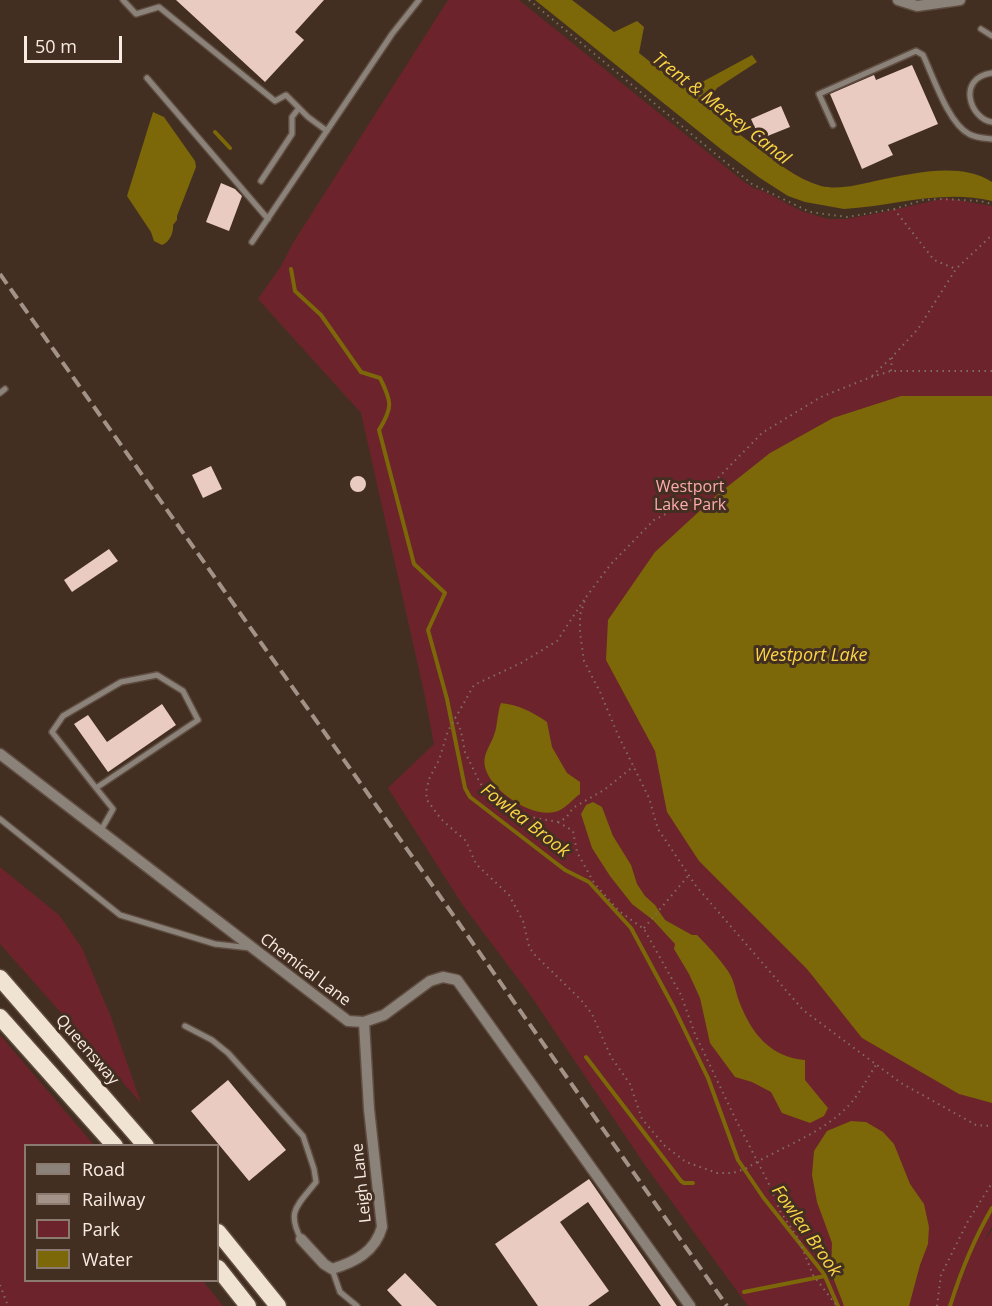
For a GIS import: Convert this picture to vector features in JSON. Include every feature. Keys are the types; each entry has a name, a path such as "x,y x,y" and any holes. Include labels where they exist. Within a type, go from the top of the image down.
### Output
{"highway":[{"name":"Queensway","path":"0,978 144,1144"},
{"path":"0,1017 113,1144"},
{"path":"219,1233 278,1306"},
{"path":"219,1269 248,1306"}],"street":[{"path":"898,0 917,6 960,0"},
{"name":"Chemical Lane","path":"0,754 348,1021 364,1022"},
{"path":"364,1022 384,1015 430,981 443,977 457,980 690,1306"},
{"name":"Leigh Lane","path":"332,1269 359,1259 371,1249 379,1238 382,1227 369,1109 364,1022"},
{"path":"301,1239 324,1264 332,1269"}],"lane":[{"path":"123,0 136,14 159,7 275,101 286,95 327,131"},
{"path":"252,242 392,34 419,0"},
{"path":"981,29 992,36"},
{"path":"832,125 819,94 916,51 923,55 959,126 968,134 992,139"},
{"path":"992,73 978,76 969,89 976,111 987,122 992,122"},
{"path":"147,78 268,219"},
{"path":"261,180 292,134 292,117 299,108"},
{"path":"96,788 198,720 183,691 157,675 122,682 63,716 52,732 96,788 113,809 100,832"},
{"path":"0,819 120,915 215,944 252,948"},
{"path":"185,1026 212,1040 228,1053 303,1136 316,1182 294,1211 293,1225 301,1239"},
{"path":"332,1269 340,1292 357,1306"}],"path":[{"path":"529,0 752,184 810,212 847,217 894,209 909,203 944,199 992,204"},
{"path":"894,209 934,260 957,269"},
{"path":"871,377 918,329 957,269 992,235"},
{"path":"891,371 892,357"},
{"path":"876,1065 849,1105 837,1115 823,1126 758,1161 734,1173 717,1173 686,1162 665,1146 642,1119 630,1084 611,1057 592,1014 581,1000 533,953 523,921 509,895 476,864 466,841 441,819 427,800 426,792 454,717 474,685 520,663 557,641 611,564 654,520 689,502 713,483 762,433 821,397 891,371 992,371"},
{"path":"586,597 580,615 584,661 649,798 658,829 696,886 803,1010 901,1083 976,1125 992,1126"},
{"path":"454,717 461,731 465,752 479,782 490,798 514,814 558,822 573,831 577,852 594,883 619,911 644,929 681,995 695,1034 758,1161 780,1211 799,1240 813,1275 837,1306"},
{"path":"558,822 566,818 573,808 604,790 634,766"},
{"path":"644,929 689,875"},
{"path":"937,1306 941,1275 968,1221 992,1183"},
{"path":"0,1285 8,1306"}],"green space":[{"name":"Westport Lake Park","path":"448,0 519,0 743,181 801,211 828,219 845,219 946,198 992,206 992,1226 984,1242 992,1230 992,1306 748,1306 647,1168 531,996 462,904 388,788 434,744 361,413 258,299"},
{"path":"0,867 59,915 82,948 111,1017 141,1103 0,944"},
{"path":"0,1035 93,1144 24,1144 24,1282 204,1282 223,1306 0,1306"}],"water":[{"path":"535,0 572,0 614,32 637,21 644,27 639,53 682,87 691,88 752,55 757,62 717,88 708,102 716,114 735,131 786,168 812,183 828,187 842,187 935,171 965,172 992,182 992,201 936,197 844,209 805,202 788,196 722,150"},
{"path":"153,112 164,117 195,161 196,167 177,220 173,225 173,231 167,242 162,245 154,241 151,232 127,196"},
{"name":"Westport Lake","path":"901,396 992,396 992,1103 959,1094 862,1038 807,969 699,861 667,812 655,751 606,660 608,620 655,552 717,495 770,453 833,418"},
{"path":"501,703 525,709 547,722 552,747 567,773 580,782 580,794 561,810 548,813 527,808 506,795 490,778 485,760"},
{"path":"593,802 602,807 613,836 631,865 637,884 645,896 655,905 665,920 692,935 697,935 728,971 744,1013 756,1033 763,1041 782,1054 805,1060 805,1080 828,1108 824,1116 810,1123 782,1113 771,1092 752,1082 735,1077 710,1043 700,998 674,949 675,944 653,920 632,904 592,848 581,814 586,805"},
{"path":"851,1121 866,1122 883,1132 894,1144 910,1184 924,1204 929,1227 928,1244 909,1306 844,1306 831,1272 832,1243 817,1202 812,1175 814,1151 827,1131"}],"building":[{"path":"176,0 324,0 295,32 304,40 265,82"},
{"path":"912,65 938,124 888,145 893,155 862,169 830,94 874,75 876,80"},
{"path":"781,106 790,127 760,139 751,119"},
{"path":"221,183 235,189 242,196 229,231 206,222"},
{"path":"211,466 222,489 203,498 192,475"},
{"path":"355,476 361,476 366,484 364,490 355,492 350,487 350,481"},
{"path":"109,549 118,561 72,592 64,580"},
{"path":"162,704 176,725 108,772 74,724 88,715 107,742"},
{"path":"228,1080 286,1150 249,1181 191,1111"},
{"path":"589,1179 677,1306 661,1306 588,1202 560,1222 609,1291 588,1306 538,1306 495,1244"},
{"path":"405,1273 437,1306 402,1306 387,1290"}],"waterway":[{"name":"Fowlea Brook","path":"215,132 230,148"},
{"name":"Fowlea Brook","path":"291,269 295,291 321,315 361,372 380,378 387,393 389,410 379,430 414,564 445,593 428,630 447,699 465,788 470,797 565,870 589,882 631,928 708,1078 738,1160 763,1197 824,1274 838,1306"},
{"path":"586,1057 681,1181 693,1183"},
{"path":"950,1306 968,1255 992,1208"},
{"path":"744,1292 825,1276"}],"railway":[{"path":"0,274 727,1306"}],"water label":[{"name":"Trent & Mersey Canal","path":"721,109"}]}
